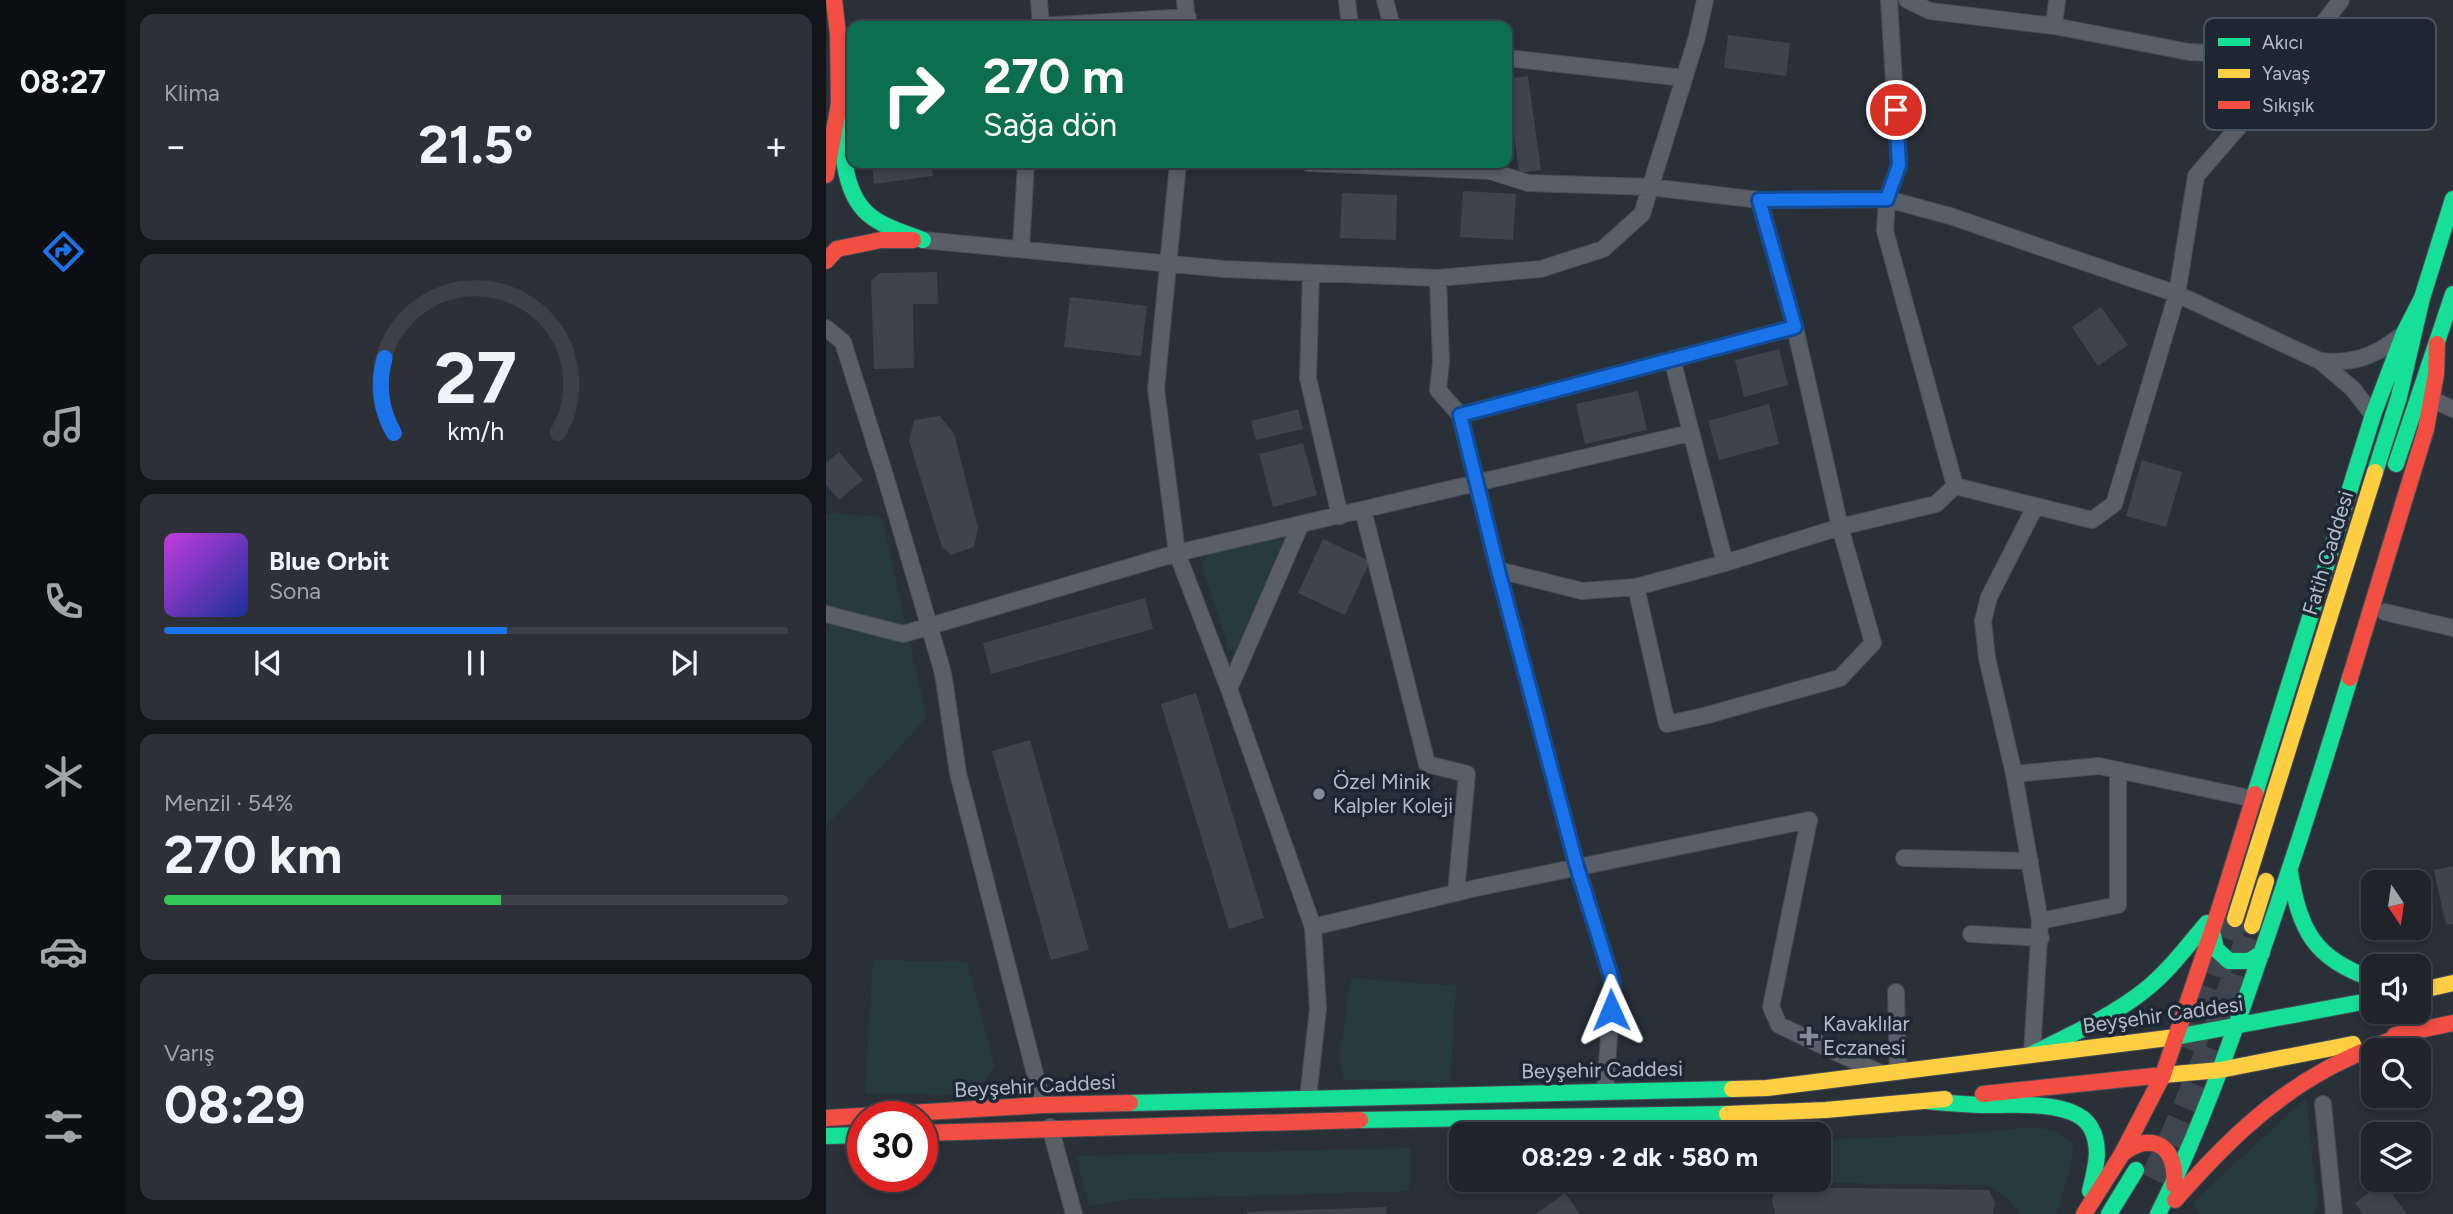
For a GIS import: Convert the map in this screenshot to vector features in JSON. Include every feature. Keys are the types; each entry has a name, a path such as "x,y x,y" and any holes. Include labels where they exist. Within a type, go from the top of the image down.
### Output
{"main road":[{"path":"834,0 838,34 839,104 848,178 858,203 867,213 923,240"},
{"path":"826,176 839,104"},
{"name":"Fatih Caddesi","path":"2235,919 2399,397 2422,298 2453,199"},
{"path":"826,261 837,249 881,240 923,240"},
{"path":"2389,485 2453,294"},
{"path":"2081,1214 2122,1154 2163,1075 2219,910 2373,415 2404,333 2422,298"},
{"path":"2158,1214 2174,1185 2220,1070 2290,872 2426,429 2433,400 2437,344"},
{"name":"Fatih Caddesi","path":"2339,642 2363,564"},
{"path":"2252,926 2272,862"},
{"path":"2290,872 2300,919 2313,942 2339,965 2361,974"},
{"path":"2032,1054 2086,1027 2136,996 2173,963 2219,910"},
{"path":"2212,931 2216,949 2229,961 2249,961 2262,953"},
{"path":"2431,987 2453,983"},
{"name":"Beyşehir Caddesi","path":"827,1118 1043,1105 1767,1088 2176,1037 2361,1002"},
{"path":"2320,1011 2308,1016 2300,1024 2298,1036 2309,1051 2322,1051"},
{"name":"Beyşehir Caddesi","path":"938,1132 1233,1121 1748,1115 1926,1101 2220,1070 2453,1023"},
{"path":"2164,1214 2189,1184 2260,1114 2287,1093 2335,1064 2414,1031"},
{"path":"2085,1048 2093,1052 2098,1067 2087,1082"},
{"path":"1926,1101 2044,1105 2078,1114 2091,1127 2098,1154 2081,1214"},
{"path":"826,1136 847,1135"},
{"path":"2122,1154 2138,1143 2153,1143 2164,1149 2174,1163 2174,1185"},
{"path":"2109,1214 2136,1170"}],"street":[{"path":"1039,0 1041,21"},
{"path":"1185,0 1187,21"},
{"path":"1347,0 1349,21"},
{"path":"1385,0 1391,21"},
{"path":"923,240 1224,269 1438,278 1541,269 1603,249 1642,214 1697,37 1705,0"},
{"path":"1889,0 1899,165 1887,199 1885,231 1955,486"},
{"path":"1907,0 1930,10 2054,26 2204,53"},
{"path":"2054,26 2057,0"},
{"path":"2327,18 2341,0"},
{"path":"1512,59 1684,78"},
{"path":"1955,486 2092,520 2114,504 2177,294 2196,176 2236,130"},
{"path":"1021,249 1026,168"},
{"path":"1178,168 1156,388 1177,553 1229,689 1313,928 1318,1009 1308,1098"},
{"path":"1491,168 1528,183 1650,187 1759,200 1887,199 1950,216 2177,294 2320,361 2353,388 2373,415"},
{"path":"1636,587 1667,724 1840,678 1873,643 1840,527 1795,327 1759,200"},
{"path":"1311,273 1308,378 1340,516"},
{"path":"1438,278 1441,362 1438,390 1460,415 1577,867 1613,983 1605,1091"},
{"path":"1460,415 1795,327"},
{"path":"826,328 843,342 943,673 958,773 1043,1105"},
{"path":"2320,361 2360,360 2381,350 2404,333"},
{"path":"1672,359 1725,563"},
{"path":"2433,400 2453,409"},
{"path":"826,614 903,634 1177,553 1690,433"},
{"path":"1498,570 1582,591 1636,587 1840,527 1936,504 1955,486"},
{"path":"2032,1054 2040,920 2014,774 1987,657 1983,621 1989,597 2035,507"},
{"path":"1363,510 1427,764 1467,774 1456,893"},
{"path":"1229,689 1300,526"},
{"path":"2385,612 2453,628"},
{"path":"2014,774 2099,766 2254,799"},
{"path":"2040,920 2118,905 2118,770"},
{"path":"1313,928 1456,893 1809,820 1771,1007 1779,1025 1890,1073 1896,992"},
{"path":"1904,858 2029,861"},
{"path":"1971,934 2041,938"},
{"path":"2323,1104 2334,1214"},
{"path":"1050,1128 1074,1214"}],"green space":[{"path":"826,513 882,517 926,716 826,826"},
{"path":"1279,538 1286,547 1238,654 1229,650 1202,565 1208,553"},
{"path":"873,960 967,962 995,1067 972,1095 865,1093"},
{"path":"1351,978 1456,986 1450,1083 1343,1080 1339,1057"},
{"path":"2306,1098 2318,1208 2313,1214 2200,1214 2192,1203"},
{"path":"2034,1127 2057,1132 2074,1144 2057,1214 2020,1214 2007,1197 1988,1185 1831,1183 1831,1139 1962,1134"},
{"path":"1410,1148 1410,1191 1131,1199 1089,1206 1076,1156"}],"building":[{"path":"1728,35 1790,43 1786,76 1724,68"},
{"path":"1528,76 1541,170 1519,173 1512,118 1512,78"},
{"path":"872,168 932,168 933,176 874,184"},
{"path":"1463,191 1516,194 1513,240 1460,237"},
{"path":"1342,193 1397,195 1396,240 1340,238"},
{"path":"937,272 938,304 913,304 914,368 874,369 871,281 880,273"},
{"path":"1070,297 1147,306 1141,356 1064,347"},
{"path":"2101,307 2128,345 2098,366 2072,327"},
{"path":"1779,349 1788,385 1744,397 1735,360"},
{"path":"1638,391 1647,430 1585,444 1576,404"},
{"path":"1769,404 1779,444 1719,460 1708,421"},
{"path":"1298,409 1303,429 1256,440 1251,421"},
{"path":"940,416 954,434 978,528 974,547 951,555 942,547 909,441 914,420"},
{"path":"1303,443 1317,495 1273,507 1259,454"},
{"path":"839,452 863,480 839,500 826,485 826,463"},
{"path":"2142,460 2182,472 2166,527 2126,516"},
{"path":"1323,539 1370,561 1345,615 1298,593"},
{"path":"1145,598 1153,629 991,674 983,643"},
{"path":"1196,693 1264,918 1229,929 1161,704"},
{"path":"1030,740 1089,950 1051,960 992,751"},
{"path":"2453,866 2453,924 2446,925 2434,870"},
{"path":"1831,1188 1989,1190 1995,1203 1993,1214 1775,1214 1772,1201 1774,1192 1831,1192"},
{"path":"2370,1192 2390,1192 2407,1214 2363,1214 2355,1203"},
{"path":"1565,1193 1580,1214 1536,1214"},
{"path":"1386,1207 1386,1214 1247,1214 1247,1212"}],"tunnel":[{"path":"2191,1050 2235,919"},
{"path":"2153,1179 2207,1054 2252,926"}],"traffic: fast":[{"path":"839,104 844,163 852,191 859,204 880,223 923,240"},
{"path":"2375,472 2399,397 2422,298 2453,199"},
{"path":"2396,464 2453,294"},
{"path":"2255,794 2373,415 2404,333 2422,298"},
{"path":"2158,1214 2214,1087 2318,783 2350,678"},
{"path":"2290,872 2299,911 2313,940 2337,962 2361,974"},
{"path":"2032,1054 2132,1000 2170,967 2207,923"},
{"path":"2212,931 2216,949 2229,961 2249,961 2262,953"},
{"path":"2176,1037 2361,1002"},
{"path":"1130,1103 1732,1089"},
{"path":"1926,1101 2040,1106 2071,1112 2083,1118 2091,1128 2096,1143 2097,1159 2090,1191"},
{"path":"1360,1120 1727,1114"},
{"path":"826,1136 847,1135"},
{"path":"2109,1214 2136,1170"}],"traffic: slow":[{"path":"2235,919 2375,472"},
{"path":"2252,926 2266,881"},
{"path":"2431,988 2453,983"},
{"path":"1732,1089 1767,1088 2176,1037"},
{"path":"2163,1075 2220,1070 2353,1044"},
{"path":"1727,1114 1826,1110 1945,1099"}],"traffic: jam":[{"path":"826,175 839,104 838,34 834,0"},
{"path":"826,261 837,249 881,240 913,240"},
{"path":"2350,678 2426,429 2436,374 2437,344"},
{"path":"2084,1214 2122,1154 2163,1075 2255,794"},
{"path":"2395,1035 2453,1023"},
{"path":"2175,1200 2226,1145 2283,1097 2336,1064 2414,1031"},
{"path":"1983,1094 2163,1075"},
{"path":"826,1118 1043,1105 1130,1103"},
{"path":"938,1133 1360,1120"},
{"path":"2122,1154 2144,1143 2161,1146 2172,1161 2174,1185"}],"place":[{"name":"Özel Minik Kalpler Koleji","path":"1319,794"},
{"name":"Kavaklılar Eczanesi","path":"1809,1036"}],"route":[{"path":"1611,1010 1613,983 1577,867 1460,415 1795,327 1759,200 1887,199 1899,165 1896,110"}]}
